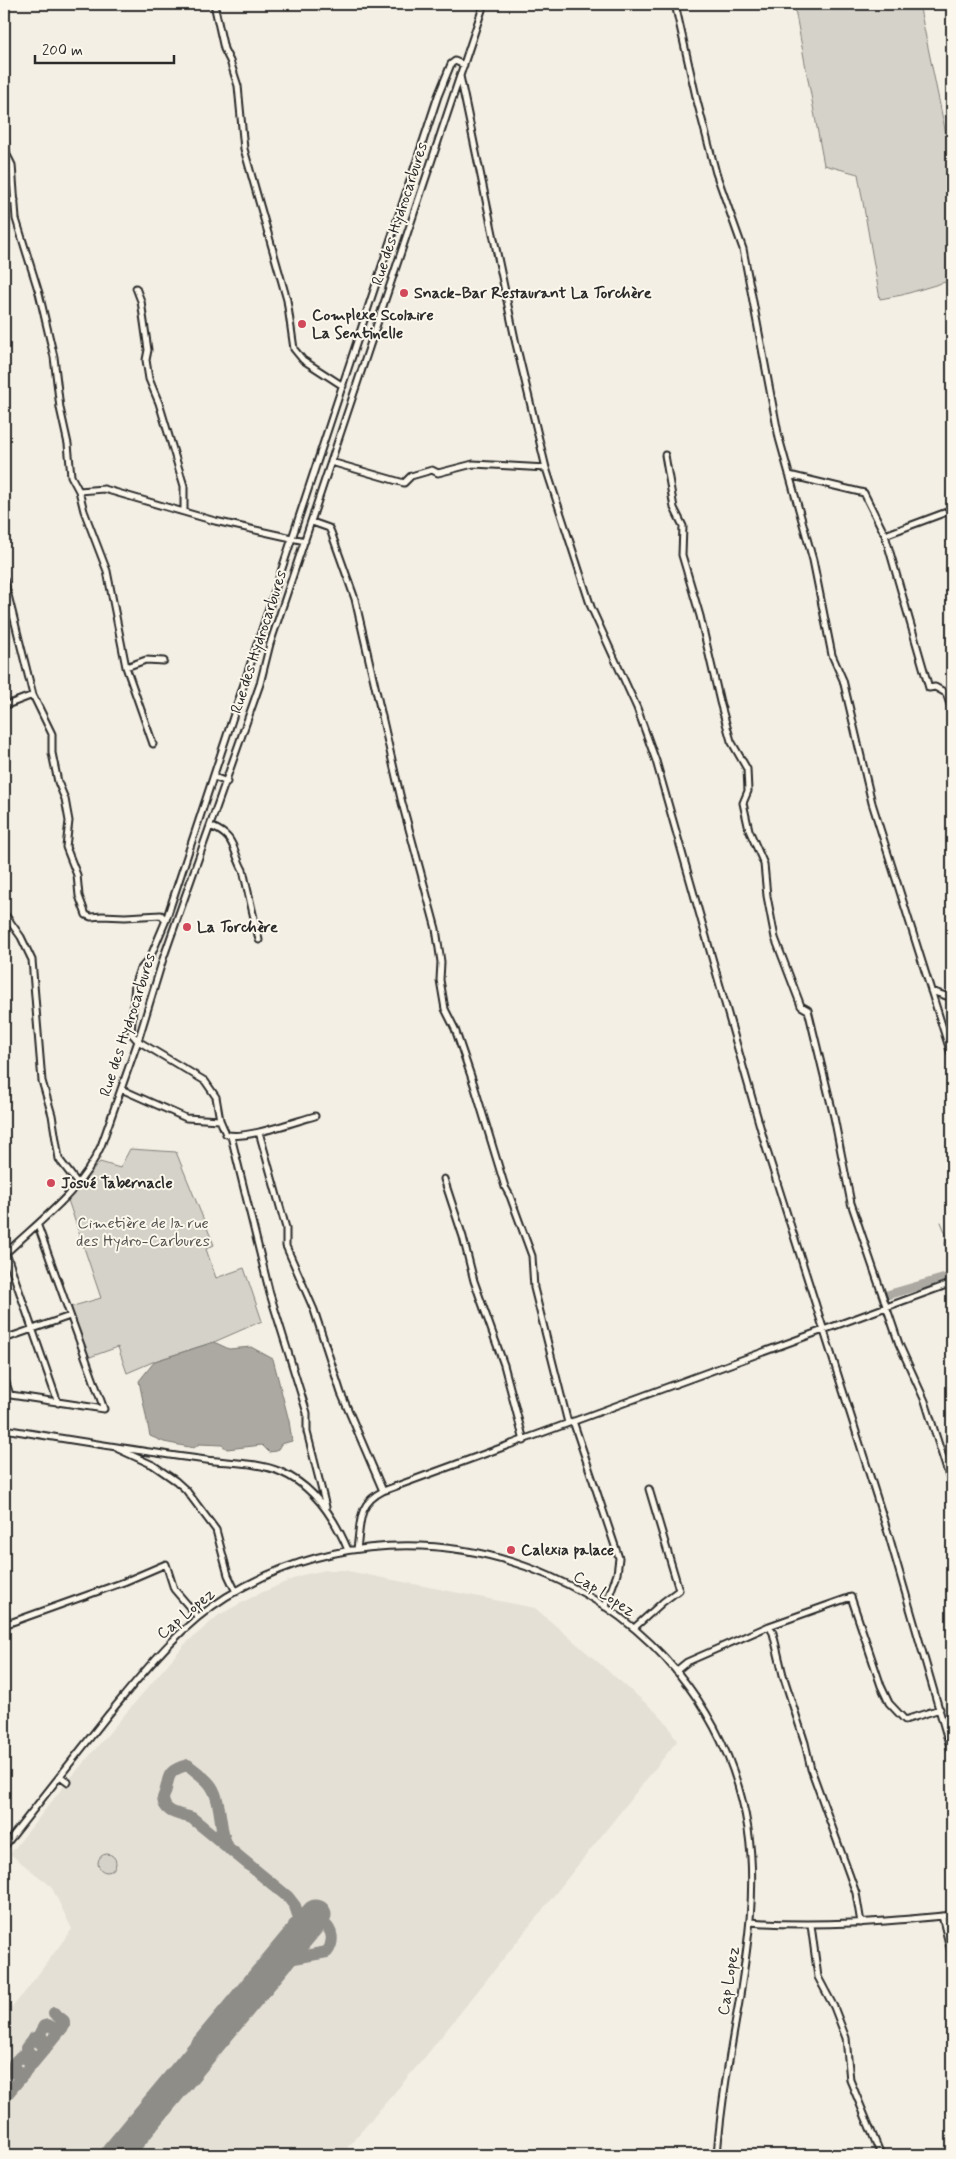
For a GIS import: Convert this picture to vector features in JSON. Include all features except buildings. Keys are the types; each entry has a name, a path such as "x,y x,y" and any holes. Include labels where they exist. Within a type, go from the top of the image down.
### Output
{"street":[{"path":"214,4 224,49 238,86 244,149 287,300 294,349 302,360 343,386"},
{"name":"Rue des Hydrocarbures","path":"5,1254 38,1226 78,1184 95,1160 138,1041 163,959 227,782 305,541 484,4"},
{"path":"675,4 697,102 716,173 743,249 776,426 813,560 832,655 843,680 872,804 952,1058"},
{"path":"314,1116 260,1132 231,1136 226,1134 220,1120 216,1097 206,1081 138,1041 131,1033 130,1025 135,983 139,971 150,958 166,920 438,96 451,64 455,60 464,65"},
{"path":"460,76 516,344 546,468 591,607 637,708 656,761 767,1151 890,1536 952,1754"},
{"path":"4,130 7,155 12,165 16,219 38,293 54,357 60,408 68,444 71,476 79,491 84,511 107,571 126,668 153,744"},
{"path":"4,202 15,200"},
{"path":"136,288 141,301 148,350 146,360 149,379 159,403 184,486 184,512"},
{"path":"665,456 674,508 683,526 682,555 700,616 720,702 731,741 747,769 748,792 743,803 749,830 764,864 767,896 775,938 801,1006 808,1010 834,1118 851,1203 899,1344 925,1401 952,1486"},
{"path":"332,462 404,483 411,476 432,470 438,473 472,464 546,468"},
{"path":"789,475 864,493 885,535 928,688 935,686 946,693 952,710"},
{"path":"79,491 104,489 184,512 305,541"},
{"path":"885,535 952,510"},
{"path":"312,522 328,528 331,532 355,598 401,799 436,930 441,962 440,980 445,1009 455,1029 488,1126 505,1187 532,1256 534,1288 570,1422 619,1558 617,1574 605,1607"},
{"path":"4,579 33,695 52,734 52,753 70,821 66,847 77,875 79,896 86,915 91,917 125,917 161,915 166,920"},
{"path":"126,668 146,660 164,661"},
{"path":"4,706 33,695"},
{"path":"214,777 227,782"},
{"path":"210,826 223,832 231,841 238,862 243,870 259,940"},
{"path":"4,913 20,936 32,960 42,1081 52,1115 59,1160 78,1184"},
{"path":"932,990 952,998"},
{"path":"121,1090 186,1118 220,1120"},
{"path":"260,1132 286,1228 286,1246 314,1310 341,1393 383,1491"},
{"path":"231,1136 270,1294 307,1413 307,1432 326,1507"},
{"path":"444,1179 463,1237 474,1281 504,1365 524,1441"},
{"path":"4,1377 7,1394 104,1409 38,1226"},
{"path":"5,1254 58,1403"},
{"path":"357,1549 366,1503 372,1496 383,1491 952,1283"},
{"path":"4,1339 31,1328 70,1316"},
{"path":"4,1428 115,1447 254,1465 281,1472 298,1482 326,1507 338,1526 348,1550"},
{"path":"115,1447 153,1466 186,1490 216,1530 228,1575 236,1592"},
{"path":"634,1628 663,1602 680,1590 649,1488"},
{"name":"Cap Lopez","path":"4,1847 157,1656 198,1617 236,1592 293,1565 348,1550 384,1545 456,1548 524,1564 557,1578 605,1607 634,1628 676,1671 699,1702 712,1724 732,1768 739,1789 751,1852 750,1922 717,2155"},
{"path":"4,1611 6,1624 124,1582 166,1564 174,1589 198,1617"},
{"path":"676,1671 687,1662 769,1626 851,1597 881,1686 889,1703 905,1720 940,1709"},
{"path":"769,1626 812,1770 856,1893 861,1923"},
{"path":"60,1776 68,1782"},
{"path":"750,1922 812,1925 952,1915"},
{"path":"942,1916 952,1956"},
{"path":"812,1925 818,1977 834,2007 846,2038 850,2080 881,2155"}],"shaded area":[{"path":"214,1342 229,1349 251,1347 273,1359 289,1421 292,1441 281,1444 277,1451 269,1452 262,1445 227,1449 222,1445 199,1444 194,1448 164,1442 150,1436 139,1381 155,1361"},
{"path":"326,1570 343,1570 535,1608 656,1712 668,1725 677,1741 425,2057 341,2155 4,2155 4,2024 9,2017 7,2013 72,1929 51,1886 10,1854 68,1781 184,1645 219,1615 256,1595 302,1575"}],"green space":[{"path":"794,4 919,4 952,163 952,280 902,295 880,299 858,174 824,165"},
{"name":"Cimetière de la rue des Hydro-Carbures","path":"130,1149 176,1152 214,1245 206,1249 216,1278 244,1268 262,1321 214,1342 155,1361 127,1373 118,1347 87,1358 70,1307 101,1298 68,1200 100,1162 120,1168"},
{"path":"107,1854 113,1857 116,1863 113,1869 107,1872 101,1869 98,1863 101,1857"}],"waterway":[{"path":"941,1222 946,1234 945,1244 952,1268"},
{"path":"887,1295 952,1276"}],"taxiway":[{"path":"229,1849 226,1842 223,1835 218,1803 211,1786 188,1765 174,1770 169,1777 163,1798 166,1807 173,1812 192,1818 288,1897 295,1906 300,1921 291,1936 290,1947"},
{"path":"278,1961 327,1952 331,1944 332,1936 329,1929 318,1920 302,1920 294,1925"},
{"path":"4,2098 64,2026 64,2021 54,2013"},
{"path":"49,2043 39,2035 44,2026 48,2025 60,2031"},
{"path":"37,2058 27,2052 26,2048 34,2038 44,2046 47,2046 46,2042"},
{"path":"24,2073 13,2067 14,2063 21,2056 34,2061"},
{"path":"4,2075 9,2070 20,2076"}],"runway":[{"path":"116,2155 316,1915"}],"place":[{"name":"Snack-Bar Restaurant La Torchère","path":"404,293"},
{"name":"Complexe Scolaire La Sentinelle","path":"302,324"},
{"name":"La Torchère","path":"187,927"},
{"name":"Josué Tabernacle","path":"51,1183"},
{"name":"Calexia palace","path":"511,1550"}]}
